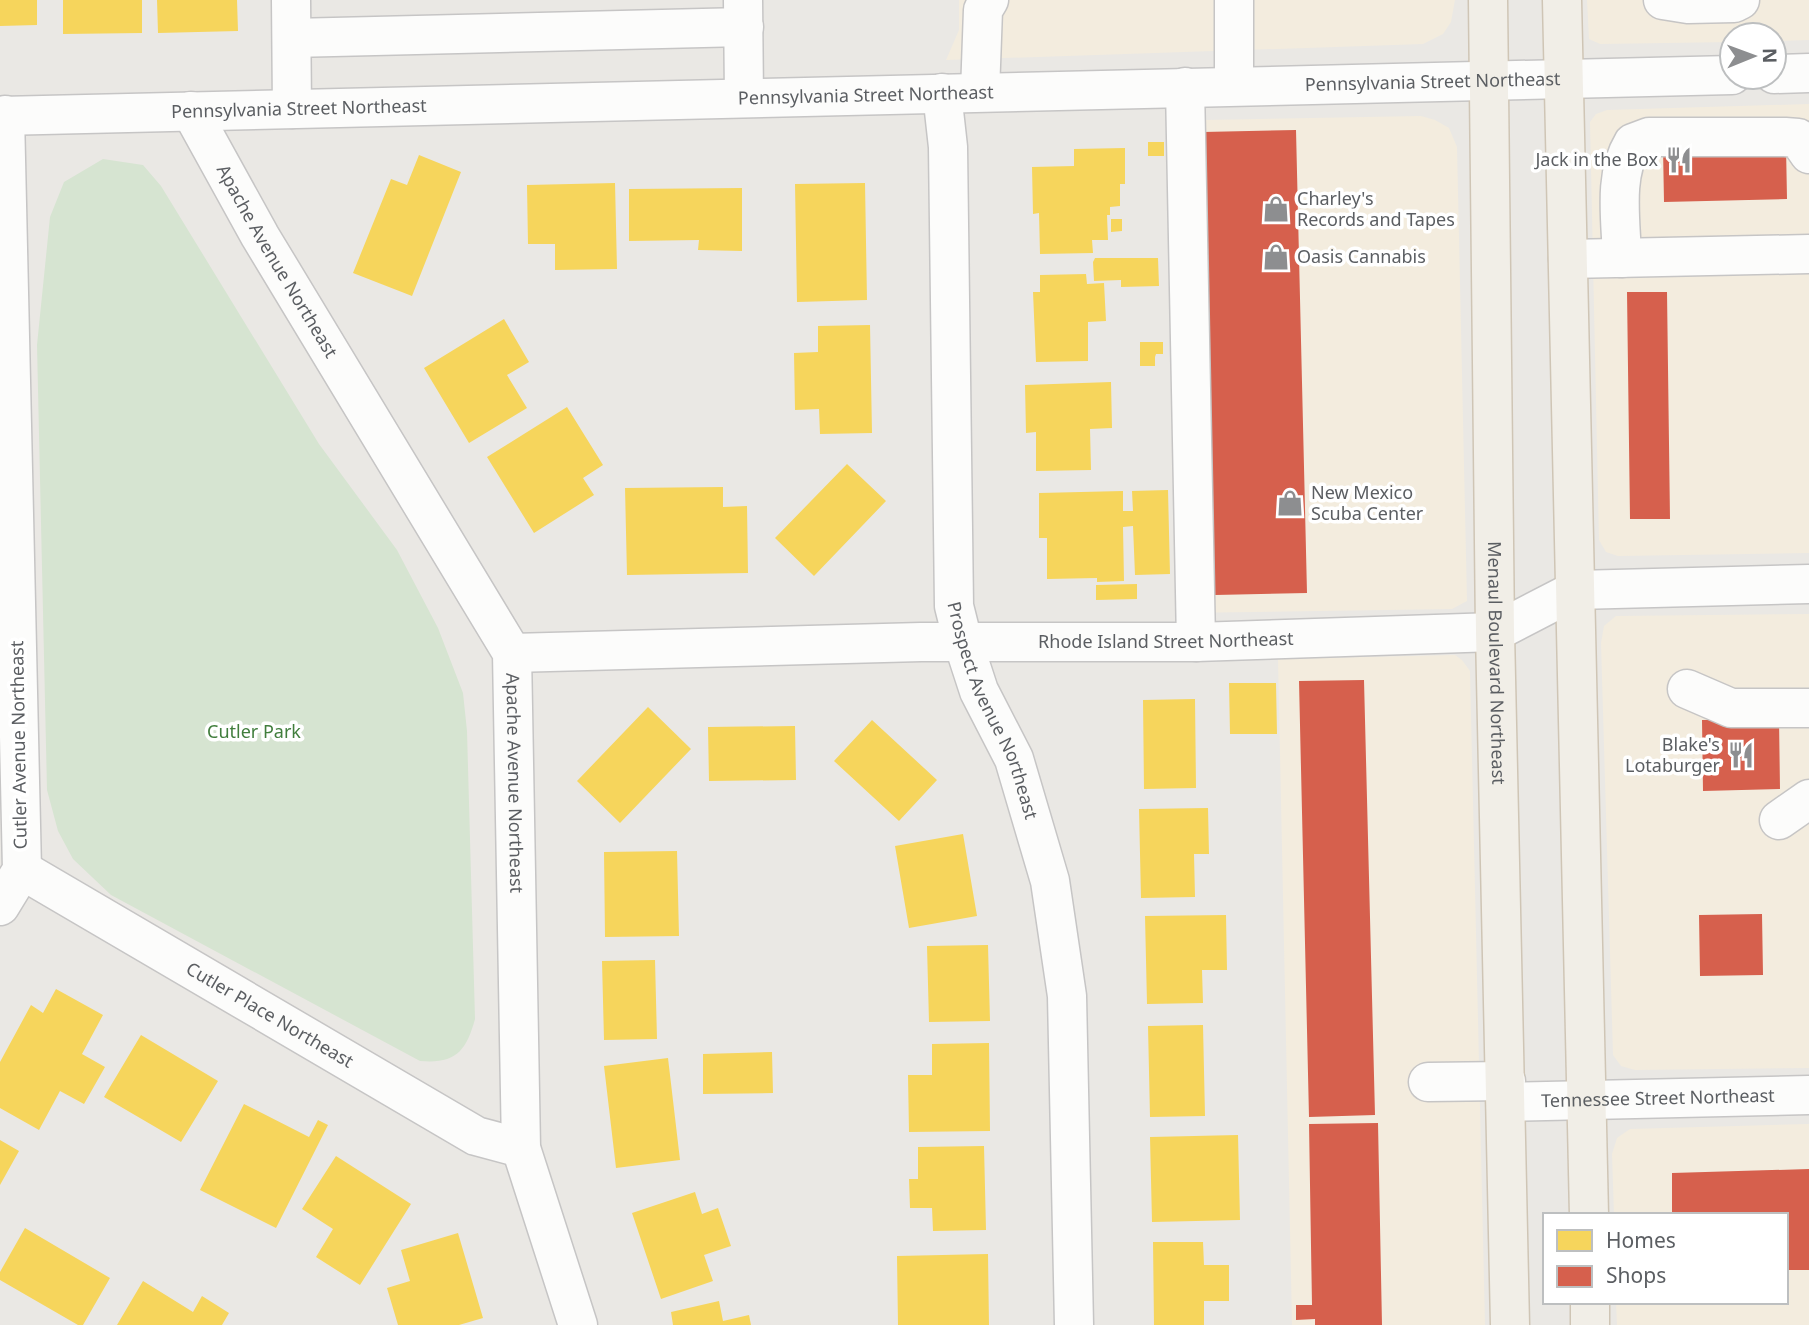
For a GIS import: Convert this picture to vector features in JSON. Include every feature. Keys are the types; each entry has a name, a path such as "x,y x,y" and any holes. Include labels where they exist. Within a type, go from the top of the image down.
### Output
{"main road":[{"name":"Menaul Boulevard Northeast","path":"1488,0 1495,632 1510,1325"},
{"path":"1562,0 1589,1213"},
{"path":"1590,1304 1590,1325"}],"street":[{"path":"291,0 292,108"},
{"path":"980,92 983,10 989,0"},
{"path":"1234,0 1234,86"},
{"path":"1664,0 1735,10"},
{"path":"292,38 743,14 744,98"},
{"path":"1788,74 1809,73"},
{"name":"Pennsylvania Street Northeast","path":"2,116 1718,75"},
{"path":"1185,87 1196,642"},
{"name":"Prospect Avenue Northeast","path":"942,93 948,147 954,606 979,691 1014,760 1050,881 1066,996 1074,1325"},
{"name":"Apache Avenue Northeast","path":"191,111 260,236 512,653 522,1148 578,1325"},
{"name":"Cutler Avenue Northeast","path":"0,906 22,870 2,116"},
{"path":"1622,258 1620,181 1623,159 1633,143 1650,137 1785,137 1798,138 1809,154"},
{"path":"1568,259 1809,254"},
{"name":"Rhode Island Street Northeast","path":"512,653 963,642 1196,642 1495,632 1576,590 1809,584"},
{"path":"1687,689 1731,708 1809,708"},
{"name":"Cutler Place Northeast","path":"22,870 476,1136 522,1148"},
{"name":"Tennessee Street Northeast","path":"1428,1082 1587,1100 1809,1095"}],"shaded area":[{"path":"959,0 1455,0 1451,22 1443,34 1423,44 946,60 959,30"},
{"path":"1587,0 1809,0 1809,40 1788,41 1788,21 1718,21 1718,42 1600,44 1589,39"},
{"path":"1809,104 1809,553 1618,556 1606,552 1599,540 1590,122 1596,114 1607,110"},
{"path":"1421,116 1449,128 1457,147 1467,601 1452,609 1181,613 1204,120"},
{"path":"1809,614 1809,1068 1635,1070 1621,1066 1613,1055 1601,643 1604,626 1616,616"},
{"path":"1455,655 1470,671 1485,1325 1292,1325 1278,659"},
{"path":"1809,1124 1809,1325 1617,1325 1616,1304 1788,1304 1788,1213 1614,1213 1612,1154 1617,1138 1630,1129"}],"green space":[{"name":"Cutler Park","path":"103,159 143,165 161,186 319,444 397,550 438,628 463,693 467,731 475,1019 463,1048 450,1058 420,1061 111,895 73,859 58,831 47,790 37,345 50,217 64,182"}],"building: Homes":[{"path":"0,0 37,0 37,25 0,26"},
{"path":"63,0 142,0 142,33 63,34"},
{"path":"157,0 237,0 238,31 158,33"},
{"path":"1148,142 1164,142 1164,156 1148,156"},
{"path":"1125,148 1125,184 1120,184 1120,206 1110,207 1110,215 1107,215 1108,240 1092,240 1093,253 1040,254 1039,213 1033,214 1032,167 1074,166 1074,149"},
{"path":"419,155 461,172 412,296 353,273 391,179 407,185"},
{"path":"615,183 617,269 555,270 555,244 528,244 527,185"},
{"path":"865,183 867,300 797,302 795,184"},
{"path":"742,188 742,251 698,250 699,240 629,241 629,189"},
{"path":"1111,219 1122,219 1122,231 1111,232"},
{"path":"1095,258 1158,258 1159,286 1121,287 1121,280 1094,281"},
{"path":"1086,274 1087,284 1104,283 1106,321 1088,322 1088,361 1036,362 1033,292 1040,292 1040,275"},
{"path":"504,319 529,362 507,375 527,408 469,443 424,368"},
{"path":"870,325 872,433 820,434 819,409 795,410 794,353 818,352 818,326"},
{"path":"1140,342 1163,342 1163,354 1156,354 1155,366 1140,366"},
{"path":"1111,382 1112,428 1090,429 1091,470 1036,471 1036,432 1026,433 1025,385"},
{"path":"567,407 603,465 583,478 594,495 534,533 487,457"},
{"path":"847,464 886,501 814,576 775,538"},
{"path":"723,487 723,507 747,506 748,573 627,575 625,488"},
{"path":"1168,490 1170,574 1135,575 1133,526 1123,527 1124,581 1097,582 1097,578 1047,579 1047,538 1039,538 1039,493 1123,491 1123,511 1133,511 1132,491"},
{"path":"1137,584 1137,599 1096,600 1096,585"},
{"path":"1229,683 1276,683 1277,734 1230,734"},
{"path":"1195,699 1196,788 1144,789 1143,700"},
{"path":"648,707 691,749 620,823 577,781"},
{"path":"872,720 937,780 899,821 834,761"},
{"path":"795,726 796,780 709,781 708,727"},
{"path":"1208,808 1209,854 1194,854 1195,897 1141,898 1139,809"},
{"path":"963,834 977,916 909,928 895,846"},
{"path":"677,851 679,936 605,937 604,852"},
{"path":"1226,915 1227,970 1202,970 1203,1003 1147,1004 1145,916"},
{"path":"988,945 990,1021 929,1022 927,946"},
{"path":"655,960 657,1039 604,1040 602,961"},
{"path":"56,989 103,1015 82,1054 105,1067 84,1104 60,1091 39,1130 0,1108 0,1062 31,1005 43,1013"},
{"path":"1203,1025 1205,1116 1150,1117 1148,1026"},
{"path":"141,1035 218,1081 181,1142 104,1097"},
{"path":"989,1043 990,1131 909,1132 908,1075 932,1075 932,1044"},
{"path":"772,1052 773,1093 703,1094 703,1054"},
{"path":"668,1058 680,1160 616,1168 604,1066"},
{"path":"244,1104 309,1137 318,1120 328,1125 276,1228 200,1190"},
{"path":"1238,1135 1240,1220 1152,1222 1150,1137"},
{"path":"0,1140 19,1151 0,1185"},
{"path":"984,1146 986,1230 933,1231 932,1208 910,1208 909,1179 918,1179 918,1147"},
{"path":"336,1156 411,1204 360,1285 316,1257 333,1229 302,1209"},
{"path":"695,1192 702,1214 718,1208 731,1246 704,1255 713,1281 661,1299 632,1213"},
{"path":"25,1228 110,1278 83,1325 78,1325 0,1280 0,1272"},
{"path":"458,1233 483,1318 459,1325 398,1325 387,1288 410,1281 401,1250"},
{"path":"1153,1242 1203,1242 1204,1265 1229,1265 1229,1301 1204,1301 1204,1325 1154,1325"},
{"path":"988,1254 989,1325 898,1325 897,1256"},
{"path":"143,1281 193,1312 202,1296 229,1313 222,1325 117,1325"},
{"path":"719,1301 723,1321 749,1315 751,1325 673,1325 671,1312"}],"building: Shops":[{"path":"1296,130 1307,593 1215,595 1203,132"},
{"path":"1786,146 1787,199 1664,202 1663,148"},
{"path":"1627,292 1667,292 1670,519 1630,519"},
{"path":"1364,680 1375,1115 1309,1117 1299,681"},
{"name":"Blake's Lotaburger","path":"1779,719 1780,789 1703,791 1702,720"},
{"path":"1762,914 1763,975 1700,976 1699,915"},
{"path":"1378,1123 1382,1325 1315,1325 1315,1319 1296,1320 1296,1305 1312,1305 1309,1124"},
{"path":"1809,1169 1809,1270 1788,1270 1788,1213 1672,1213 1672,1173"}],"place":[{"name":"Jack in the Box","path":"1679,160"},
{"name":"Charley's Records and Tapes","path":"1276,209"},
{"name":"Oasis Cannabis","path":"1276,257"},
{"name":"New Mexico Scuba Center","path":"1290,503"},
{"name":"Blake's Lotaburger","path":"1741,755"}]}
